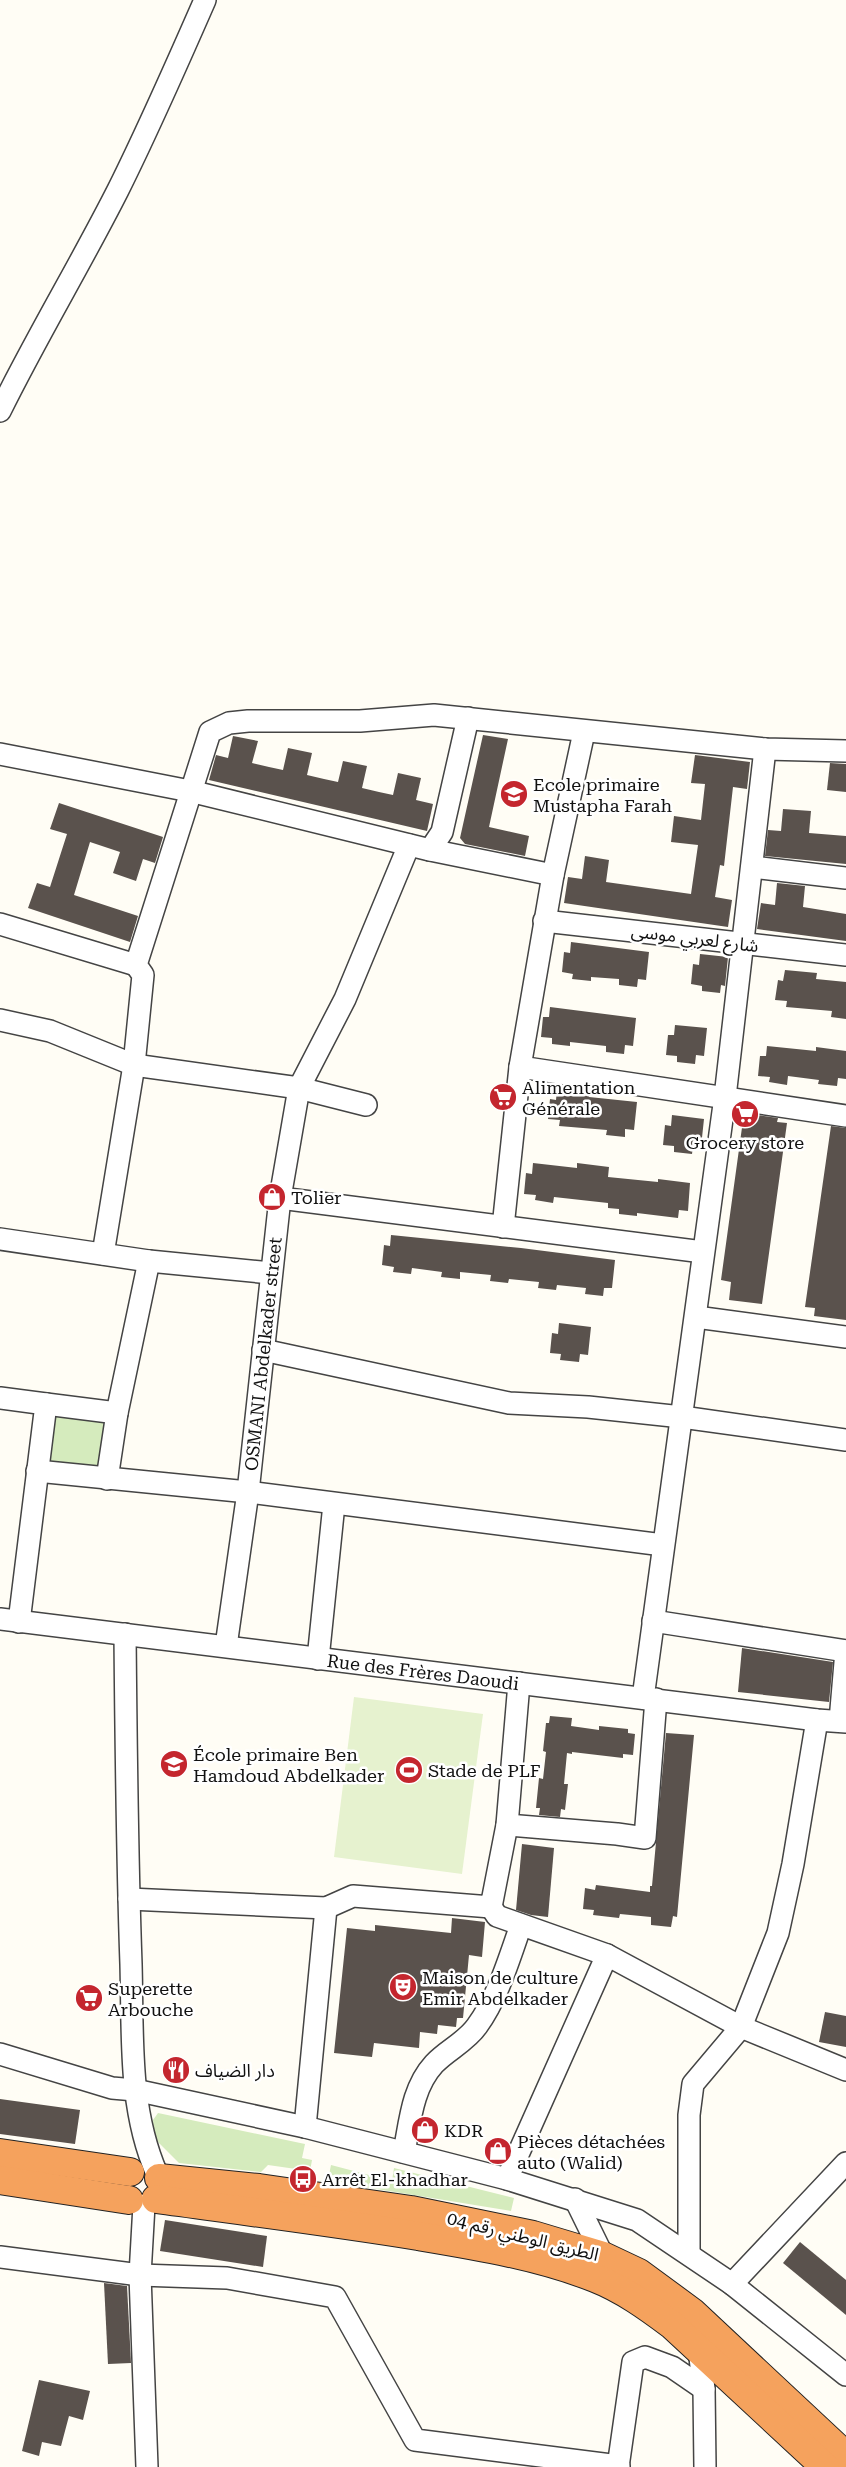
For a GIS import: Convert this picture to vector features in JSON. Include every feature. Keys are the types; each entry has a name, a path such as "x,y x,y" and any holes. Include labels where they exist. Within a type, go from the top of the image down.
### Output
{"highway":[{"name":"الطريق الوطني رقم 04","path":"0,2153 144,2185 352,2225 475,2245 567,2268 596,2278 648,2306 699,2350 825,2467"},
{"name":"الطريق الوطني رقم 04","path":"0,2180 259,2188 411,2210 569,2244 603,2256 639,2273 692,2312 846,2456"}],"street":[{"path":"0,411 33,345 118,191 171,80 204,0"},
{"path":"136,965 210,732 229,724 248,721 360,721 434,714 584,732 764,749 846,752"},
{"path":"430,850 442,832 468,718"},
{"path":"503,1227 520,1067 544,920 584,732"},
{"path":"507,1825 645,1838 653,1621 725,1097 764,749"},
{"path":"0,754 190,791 430,850 553,875"},
{"name":"OSMANI Abdelkader street","path":"226,1646 248,1492 280,1198 299,1088 345,999 409,845"},
{"path":"752,867 846,878"},
{"name":"شارع لعربي موسى","path":"544,920 846,955"},
{"path":"0,924 136,965 143,975 134,1066 103,1254"},
{"path":"0,1020 50,1031 134,1066 299,1088 366,1105"},
{"path":"520,1067 846,1116"},
{"path":"280,1198 703,1252"},
{"path":"0,1239 149,1261 271,1274"},
{"path":"107,1479 116,1412 149,1261"},
{"path":"696,1317 846,1337"},
{"path":"263,1350 509,1403 588,1407 682,1417 846,1440"},
{"path":"0,1398 116,1412"},
{"path":"10,1621 37,1471 46,1404"},
{"path":"37,1471 248,1492 663,1545"},
{"path":"318,1659 334,1504"},
{"name":"Rue des Frères Daoudi","path":"10,1621 843,1722"},
{"path":"653,1621 846,1651 843,1722"},
{"path":"125,1634 129,1899 135,2090 144,2185 140,2275 147,2467"},
{"path":"519,1683 507,1825 491,1907 497,1916 607,1955 741,2027 846,2070"},
{"path":"690,2254 689,2115 693,2084 741,2027 778,1933 793,1864 817,1720"},
{"path":"129,1899 326,1908 353,1896 491,1907"},
{"path":"305,2127 326,1908"},
{"path":"404,2152 415,2097 422,2079 434,2063 477,2026 506,1971 521,1925"},
{"path":"507,2179 607,1955"},
{"path":"0,2054 34,2066 112,2088 135,2090 305,2127 404,2152 507,2179 637,2220 732,2284 846,2375"},
{"path":"732,2284 846,2163"},
{"path":"575,2199 603,2256"},
{"path":"0,2257 140,2275 227,2278 335,2297 415,2440 618,2466 633,2362 645,2357 672,2367 704,2389"},
{"path":"699,2350 704,2389 705,2467"}],"green space":[{"path":"56,1416 105,1422 99,1472 50,1466"},
{"path":"354,1697 483,1714 462,1874 334,1857"},
{"path":"158,2113 305,2144 302,2158 312,2160 310,2171 268,2165 261,2172 179,2163 154,2138 153,2120"},
{"path":"331,2165 392,2181 394,2168 514,2198 511,2211 346,2184 340,2181 340,2176 329,2175"}],"building":[{"path":"483,735 508,739 489,827 529,836 525,856 465,844 460,838"},
{"path":"233,736 258,741 252,763 269,767 283,770 288,748 312,753 307,775 324,779 338,782 343,761 367,766 362,788 379,792 393,795 398,773 421,778 416,800 433,804 427,831 209,780 216,755 228,758"},
{"path":"695,755 750,762 747,789 733,787 724,866 720,865 715,897 732,900 728,927 564,903 568,877 582,879 585,856 609,860 606,882 691,894 698,845 671,842 674,816 701,820 705,784 691,783"},
{"path":"830,763 846,764 846,792 827,790"},
{"path":"59,803 163,837 155,863 143,859 136,881 113,873 120,852 90,842 74,895 138,916 130,942 28,908 37,883 50,887 67,834 50,829"},
{"path":"783,809 811,811 809,833 846,836 846,864 765,856 768,830 781,831"},
{"path":"777,883 805,886 803,907 846,914 846,941 757,929 761,903 775,905"},
{"path":"571,942 649,952 646,980 638,979 637,987 619,985 619,979 591,977 591,981 572,979 573,974 562,972 564,952 570,953"},
{"path":"700,954 728,957 725,986 721,985 720,993 702,991 702,986 691,984 693,964 699,965"},
{"path":"785,970 817,973 816,979 846,982 846,1019 831,1017 832,1011 786,1007 787,1001 775,1000 778,980 783,981"},
{"path":"550,1007 636,1018 633,1046 625,1045 624,1054 606,1052 606,1046 570,1042 570,1046 552,1044 552,1038 541,1037 543,1017 549,1017"},
{"path":"675,1025 707,1028 704,1056 696,1055 695,1064 677,1062 677,1056 666,1055 668,1035 674,1035"},
{"path":"767,1046 816,1051 816,1047 846,1051 846,1079 838,1078 837,1086 818,1084 819,1080 788,1076 787,1085 769,1082 770,1077 758,1076 760,1056 766,1056"},
{"path":"557,1089 590,1092 589,1097 637,1102 634,1130 625,1129 625,1137 606,1135 607,1130 559,1126 560,1120 548,1119 550,1099 556,1100"},
{"path":"744,1113 778,1118 777,1122 787,1123 762,1304 729,1300 731,1282 721,1280"},
{"path":"672,1115 704,1119 701,1147 693,1146 692,1154 674,1152 674,1146 663,1145 665,1125 671,1126"},
{"path":"831,1126 846,1128 846,1320 814,1316 815,1308 805,1307"},
{"path":"533,1163 577,1168 577,1163 609,1167 608,1177 658,1182 658,1179 690,1183 688,1211 679,1210 678,1218 637,1213 637,1216 619,1214 619,1209 608,1208 608,1203 554,1197 553,1203 535,1200 536,1195 524,1194 526,1173 532,1174"},
{"path":"391,1235 615,1260 612,1288 604,1288 603,1296 585,1294 586,1288 557,1285 556,1290 538,1288 539,1282 509,1279 508,1283 490,1281 491,1275 460,1272 460,1279 441,1277 442,1272 412,1268 411,1274 393,1272 394,1267 382,1265 384,1245 390,1246"},
{"path":"559,1323 591,1327 588,1355 580,1354 579,1362 560,1360 561,1354 550,1353 552,1333 558,1334"},
{"path":"742,1648 833,1662 829,1702 738,1692"},
{"path":"550,1716 572,1718 571,1726 599,1730 599,1726 628,1729 628,1733 635,1734 633,1755 623,1754 623,1758 567,1753 564,1784 568,1784 565,1810 561,1809 560,1817 539,1815 540,1808 536,1808 539,1778 543,1779 546,1752 543,1751 546,1723 549,1723"},
{"path":"666,1733 694,1735 677,1917 673,1916 671,1927 651,1925 651,1917 620,1914 619,1918 593,1915 594,1910 583,1909 585,1888 595,1890 596,1885 650,1892"},
{"path":"522,1844 554,1848 548,1917 531,1915 516,1910"},
{"name":"Maison de culture Emir Abdelkader","path":"452,1918 485,1922 482,1957 469,1955 463,2018 457,2018 456,2027 438,2025 437,2034 420,2032 419,2048 374,2043 372,2057 334,2053 347,1928 375,1931 375,1925 451,1933"},
{"path":"825,2012 846,2016 846,2047 819,2042"},
{"path":"0,2099 80,2110 75,2144 0,2134"},
{"path":"165,2220 267,2236 263,2267 160,2251"},
{"path":"800,2242 846,2280 846,2315 783,2263"},
{"path":"104,2283 127,2286 131,2363 108,2364"},
{"path":"39,2380 90,2391 83,2420 69,2416 61,2446 42,2442 39,2456 22,2451"}],"place":[{"name":"Ecole primaire Mustapha Farah","path":"514,794"},
{"name":"Alimentation Générale","path":"503,1097"},
{"name":"Grocery store","path":"745,1114"},
{"name":"Tolier","path":"272,1197"},
{"name":"École primaire Ben Hamdoud Abdelkader","path":"174,1764"},
{"name":"Stade de PLF","path":"409,1770"},
{"name":"Maison de culture Emir Abdelkader","path":"403,1987"},
{"name":"Superette Arbouche","path":"89,1998"},
{"name":"دار الضياف","path":"176,2070"},
{"name":"KDR","path":"425,2130"},
{"name":"Pièces détachées auto (Walid)","path":"498,2151"},
{"name":"Arrêt El-khadhar","path":"303,2179"}]}
